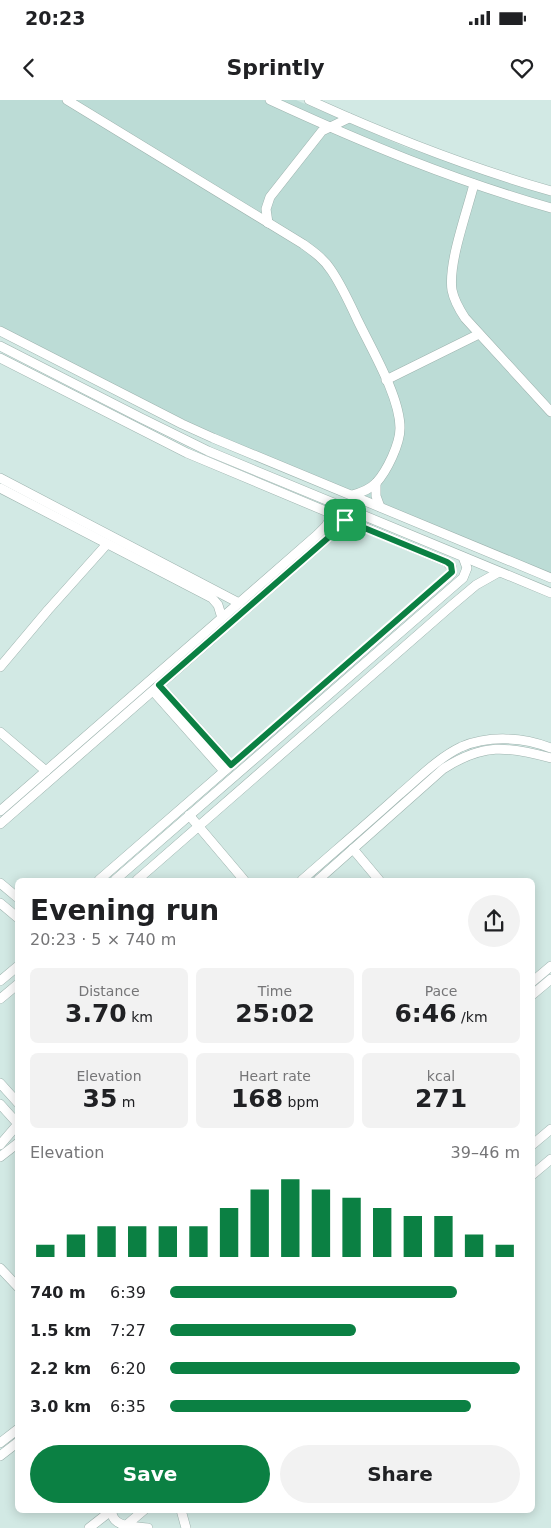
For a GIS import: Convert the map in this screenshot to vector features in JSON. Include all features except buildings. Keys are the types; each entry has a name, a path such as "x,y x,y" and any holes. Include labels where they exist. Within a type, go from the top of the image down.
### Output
{"street":[{"path":"67,100 314,252 332,271 386,380 397,408 400,429 396,450 376,483 352,495"},
{"path":"270,100 325,128 402,158 474,184 551,208"},
{"path":"309,100 401,141 455,161 551,191"},
{"path":"325,107 325,128"},
{"path":"268,223 266,209 270,197 325,128 350,118"},
{"path":"474,184 453,263 452,292 457,306 465,318 551,412"},
{"path":"0,331 182,424 551,578"},
{"path":"386,380 479,334"},
{"path":"0,346 177,437 293,487 551,592"},
{"path":"0,358 187,453 451,565 452,572 227,768 108,878"},
{"path":"272,478 277,474 278,465"},
{"path":"293,487 294,480 299,474"},
{"path":"0,478 208,592 216,602 222,618"},
{"path":"376,483 376,496 380,507"},
{"path":"0,488 107,544 208,592 239,603"},
{"path":"0,824 3,813 46,771 317,535 333,515"},
{"path":"3,813 156,688 329,537 345,520"},
{"path":"0,667 107,544"},
{"path":"108,878 189,815 442,596 465,575 467,568 463,557"},
{"path":"138,878 451,606 476,585 499,572"},
{"path":"442,596 451,606"},
{"path":"156,688 227,768"},
{"path":"0,732 46,771"},
{"path":"261,739 268,746"},
{"path":"320,878 353,849 453,752 477,742 492,740 520,740 551,748"},
{"path":"304,878 414,789 462,758 481,751 510,749 551,758"},
{"path":"189,815 242,878"},
{"path":"353,849 377,878"},
{"path":"0,883 15,896"},
{"path":"0,903 15,916"},
{"path":"535,979 551,966"},
{"path":"0,981 15,968"},
{"path":"535,992 551,979"},
{"path":"0,986 4,996 15,987"},
{"path":"0,1083 15,1100"},
{"path":"0,1104 15,1121"},
{"path":"0,1145 15,1128"},
{"path":"535,1142 551,1129"},
{"path":"0,1157 15,1145"},
{"path":"535,1172 551,1159"},
{"path":"0,1268 15,1285"},
{"path":"0,1443 15,1431"},
{"path":"0,1456 15,1444"},
{"path":"90,1528 108,1513"},
{"path":"113,1513 114,1520 118,1525 148,1528"},
{"path":"124,1527 140,1513"},
{"path":"182,1513 186,1528"}],"shaded area":[{"path":"0,100 296,100 405,147 518,186 551,195 551,582 279,469 0,330"}],"route":[{"path":"345,520 447,562 451,565 452,572 231,765 159,685 329,537 345,520"}]}
